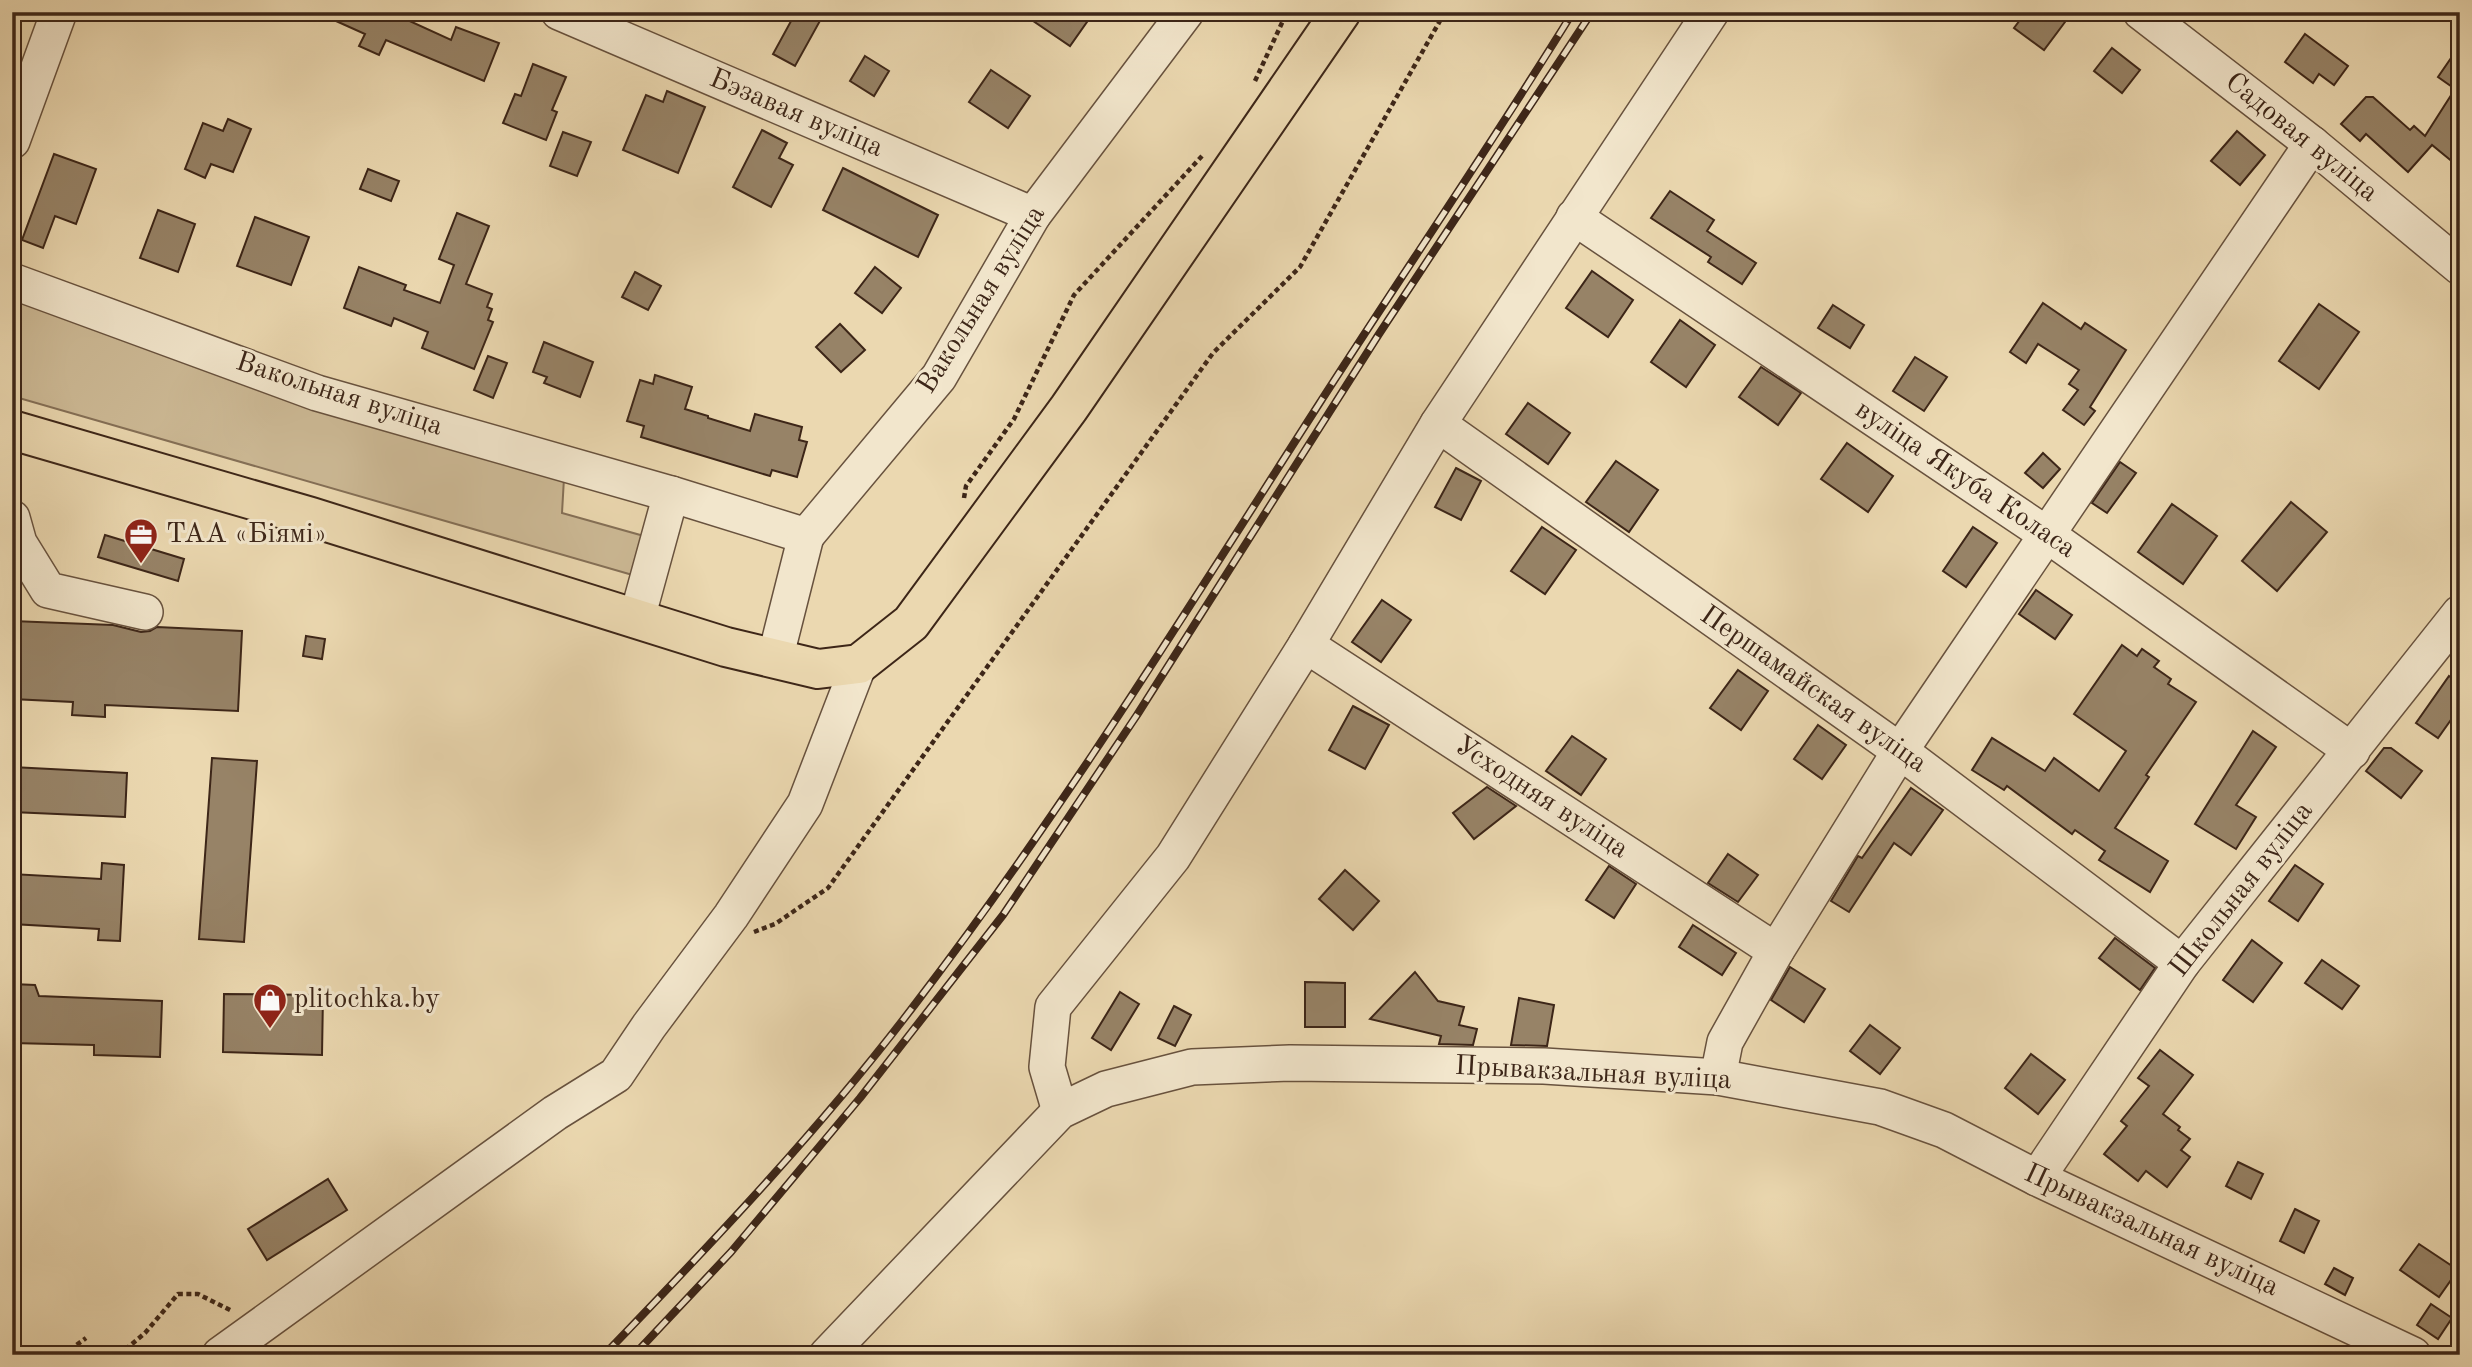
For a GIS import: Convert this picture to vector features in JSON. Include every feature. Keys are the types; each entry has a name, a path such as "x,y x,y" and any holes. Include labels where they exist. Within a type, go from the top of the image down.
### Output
{"main road":[{"path":"12,430 311,517 726,648 818,669 859,664 911,624 1069,408 1341,12"}],"street":[{"path":"12,141 60,12"},
{"name":"Бэзавая вуліца","path":"559,12 1033,215"},
{"name":"Вакольная вуліца","path":"12,281 317,393 671,494 806,536 939,377 1033,215 1186,12"},
{"path":"1060,1111 1047,1067 1053,1007 1173,857 1306,645 1438,424 1711,12"},
{"name":"Садовая вуліца","path":"2141,12 2312,144 2460,267"},
{"path":"1718,1077 1725,1042 1776,951 1900,751 2312,144"},
{"name":"вуліца Якуба Коласа","path":"1574,217 2046,534 2352,751"},
{"name":"Першамайская вуліца","path":"1438,424 1900,751 2182,963"},
{"path":"637,618 671,494"},
{"path":"12,518 19,543 48,590 145,612"},
{"path":"775,659 806,536"},
{"name":"Школьная вуліца","path":"2037,1178 2182,963 2460,613"},
{"name":"Усходняя вуліца","path":"1306,645 1776,951"},
{"path":"220,1355 555,1113 616,1075 731,916 805,804 859,664"},
{"name":"Прывакзальная вуліца","path":"827,1355 1060,1111 1106,1089 1192,1067 1290,1063 1544,1066 1718,1077 1880,1107 1944,1130 2037,1178 2413,1355"}],"path":[{"path":"1253,84 1287,12"},
{"path":"751,933 775,924 828,888 1213,353 1300,267 1445,12"},
{"path":"962,509 966,486 1014,419 1074,295 1207,151"},
{"path":"119,1355 145,1333 178,1294 198,1294 261,1325"},
{"path":"63,1355 86,1338"}],"shaded area":[{"path":"12,300 564,478 562,513 651,538 636,576 12,396"}],"building":[{"path":"316,12 390,12 451,40 456,27 499,43 484,81 386,40 379,55 359,46 365,34"},
{"path":"796,12 808,12 821,19 795,66 773,54"},
{"path":"1020,12 1094,12 1070,46"},
{"path":"2026,12 2052,12 2065,22 2044,50 2014,28"},
{"path":"2305,34 2348,66 2334,85 2319,74 2313,83 2285,62"},
{"path":"2460,45 2460,168 2432,145 2408,172 2366,134 2360,141 2341,124 2366,97 2373,97 2410,130 2414,126 2425,136 2455,89 2438,77"},
{"path":"2112,48 2140,70 2122,93 2094,71"},
{"path":"865,56 889,71 874,96 850,81"},
{"path":"533,64 566,77 552,110 557,112 546,140 503,123 515,94 521,96"},
{"path":"991,70 1030,96 1008,128 969,102"},
{"path":"667,91 705,107 678,173 623,150 646,95 663,102"},
{"path":"228,119 251,129 233,172 211,164 205,178 185,169 203,123 223,131"},
{"path":"762,130 787,143 779,158 793,165 771,207 733,187"},
{"path":"2237,131 2265,155 2240,185 2211,161"},
{"path":"563,132 591,142 577,176 550,166"},
{"path":"54,154 96,169 76,224 55,216 43,248 22,240"},
{"path":"843,168 938,215 918,257 823,210"},
{"path":"368,169 399,181 391,201 360,189"},
{"path":"1670,191 1714,220 1707,231 1756,263 1742,284 1708,262 1711,257 1651,218"},
{"path":"158,210 195,224 178,272 140,258"},
{"path":"457,213 489,226 466,284 492,294 487,307 492,309 488,320 493,322 474,369 422,348 428,332 394,318 391,326 344,308 359,267 406,285 404,290 440,303 454,265 439,259"},
{"path":"255,217 309,237 291,285 237,266"},
{"path":"875,267 901,288 882,313 855,293"},
{"path":"1592,271 1633,300 1608,337 1566,308"},
{"path":"635,272 661,286 648,310 622,297"},
{"path":"2043,303 2081,329 2085,323 2126,350 2090,407 2095,411 2084,425 2063,410 2078,390 2069,384 2079,370 2038,344 2026,363 2010,352"},
{"path":"2319,304 2359,332 2319,389 2279,361"},
{"path":"1833,305 1864,325 1850,348 1818,328"},
{"path":"1680,320 1715,345 1686,387 1651,362"},
{"path":"840,324 865,350 841,372 816,347"},
{"path":"544,342 593,362 580,397 544,383 547,377 533,372"},
{"path":"488,356 507,363 493,398 474,390"},
{"path":"1915,357 1947,377 1924,411 1893,391"},
{"path":"1761,367 1801,393 1778,425 1739,397"},
{"path":"655,375 692,387 685,409 708,418 750,431 755,414 802,427 799,440 807,442 797,477 772,470 770,476 641,437 644,426 627,421 640,380 653,384"},
{"path":"1528,403 1570,433 1548,464 1506,434"},
{"path":"1847,443 1893,476 1868,512 1821,479"},
{"path":"2043,453 2060,469 2043,488 2025,473"},
{"path":"1616,461 1658,490 1629,532 1586,502"},
{"path":"2120,462 2136,473 2107,513 2092,503"},
{"path":"1456,468 1481,481 1461,520 1435,507"},
{"path":"2291,502 2327,532 2277,591 2242,561"},
{"path":"2172,504 2217,536 2183,584 2138,552"},
{"path":"1542,527 1576,550 1545,594 1511,571"},
{"path":"1973,527 1997,543 1966,587 1943,571"},
{"path":"105,535 184,559 178,581 98,557"},
{"path":"2036,590 2072,615 2055,639 2019,614"},
{"path":"1382,600 1411,620 1381,662 1352,642"},
{"path":"12,621 113,625 141,632 157,627 242,631 238,711 105,705 105,717 72,715 73,702 12,699"},
{"path":"306,636 325,639 322,659 303,656"},
{"path":"2122,645 2137,656 2142,649 2159,661 2154,667 2171,679 2168,684 2196,702 2146,775 2149,777 2115,828 2168,861 2150,892 2099,860 2105,851 2075,830 2072,834 2007,786 2004,790 1972,770 1992,738 2045,771 2054,758 2099,791 2126,751 2074,714"},
{"path":"1738,670 1768,691 1741,730 1710,708"},
{"path":"2449,676 2460,684 2460,707 2438,738 2416,723"},
{"path":"1353,706 1389,725 1365,769 1329,750"},
{"path":"1818,725 1846,745 1822,779 1794,759"},
{"path":"2253,731 2276,747 2236,805 2256,817 2236,849 2195,824"},
{"path":"1572,736 1606,759 1581,795 1546,771"},
{"path":"2384,748 2391,748 2422,771 2401,798 2366,771"},
{"path":"212,758 257,761 244,942 199,939"},
{"path":"12,767 127,773 125,817 12,812"},
{"path":"1487,787 1516,806 1474,839 1453,813"},
{"path":"1911,788 1943,810 1911,855 1894,843 1849,912 1831,901 1858,856 1862,858"},
{"path":"1728,854 1758,875 1738,902 1708,883"},
{"path":"102,863 124,865 120,941 98,940 99,929 12,924 12,874 101,879"},
{"path":"2295,865 2323,884 2298,921 2269,901"},
{"path":"1609,866 1636,884 1614,918 1586,900"},
{"path":"1345,870 1379,901 1353,930 1319,899"},
{"path":"1693,925 1736,953 1722,975 1679,947"},
{"path":"2115,938 2155,968 2140,990 2099,958"},
{"path":"2252,940 2282,963 2253,1002 2223,980"},
{"path":"2322,960 2359,986 2342,1009 2305,983"},
{"path":"1790,967 1825,989 1804,1022 1771,1000"},
{"path":"1415,972 1438,1001 1464,1007 1459,1025 1477,1029 1473,1045 1439,1044 1441,1036 1370,1019"},
{"path":"1305,982 1345,983 1345,1027 1305,1027"},
{"path":"12,984 35,985 39,996 162,1001 160,1057 94,1055 94,1045 12,1043"},
{"path":"1120,992 1139,1004 1111,1050 1092,1038"},
{"path":"224,994 323,995 322,1055 223,1052"},
{"path":"1519,998 1554,1005 1547,1046 1511,1045"},
{"path":"1174,1006 1191,1015 1175,1046 1158,1038"},
{"path":"1870,1025 1900,1048 1880,1074 1850,1051"},
{"path":"2160,1050 2193,1075 2163,1114 2190,1139 2181,1150 2190,1157 2167,1187 2146,1171 2138,1181 2104,1154 2127,1126 2121,1121 2149,1086 2138,1078"},
{"path":"2031,1054 2065,1080 2038,1114 2005,1088"},
{"path":"2238,1162 2263,1174 2251,1199 2226,1186"},
{"path":"328,1179 347,1210 267,1260 248,1229"},
{"path":"2295,1209 2319,1221 2304,1253 2280,1241"},
{"path":"2419,1244 2458,1270 2439,1297 2400,1270"},
{"path":"2334,1268 2353,1278 2345,1295 2325,1284"},
{"path":"2431,1304 2452,1318 2438,1339 2417,1325"}],"railway":[{"path":"604,1355 807,1137 883,1046 973,927 1125,706 1573,12"},
{"path":"634,1355 731,1252 860,1098 1003,915 1137,715 1379,334 1592,12"}],"place":[{"name":"ТАА «Біямі»","path":"141,565"},
{"name":"plitochka.by","path":"270,1030"}]}
